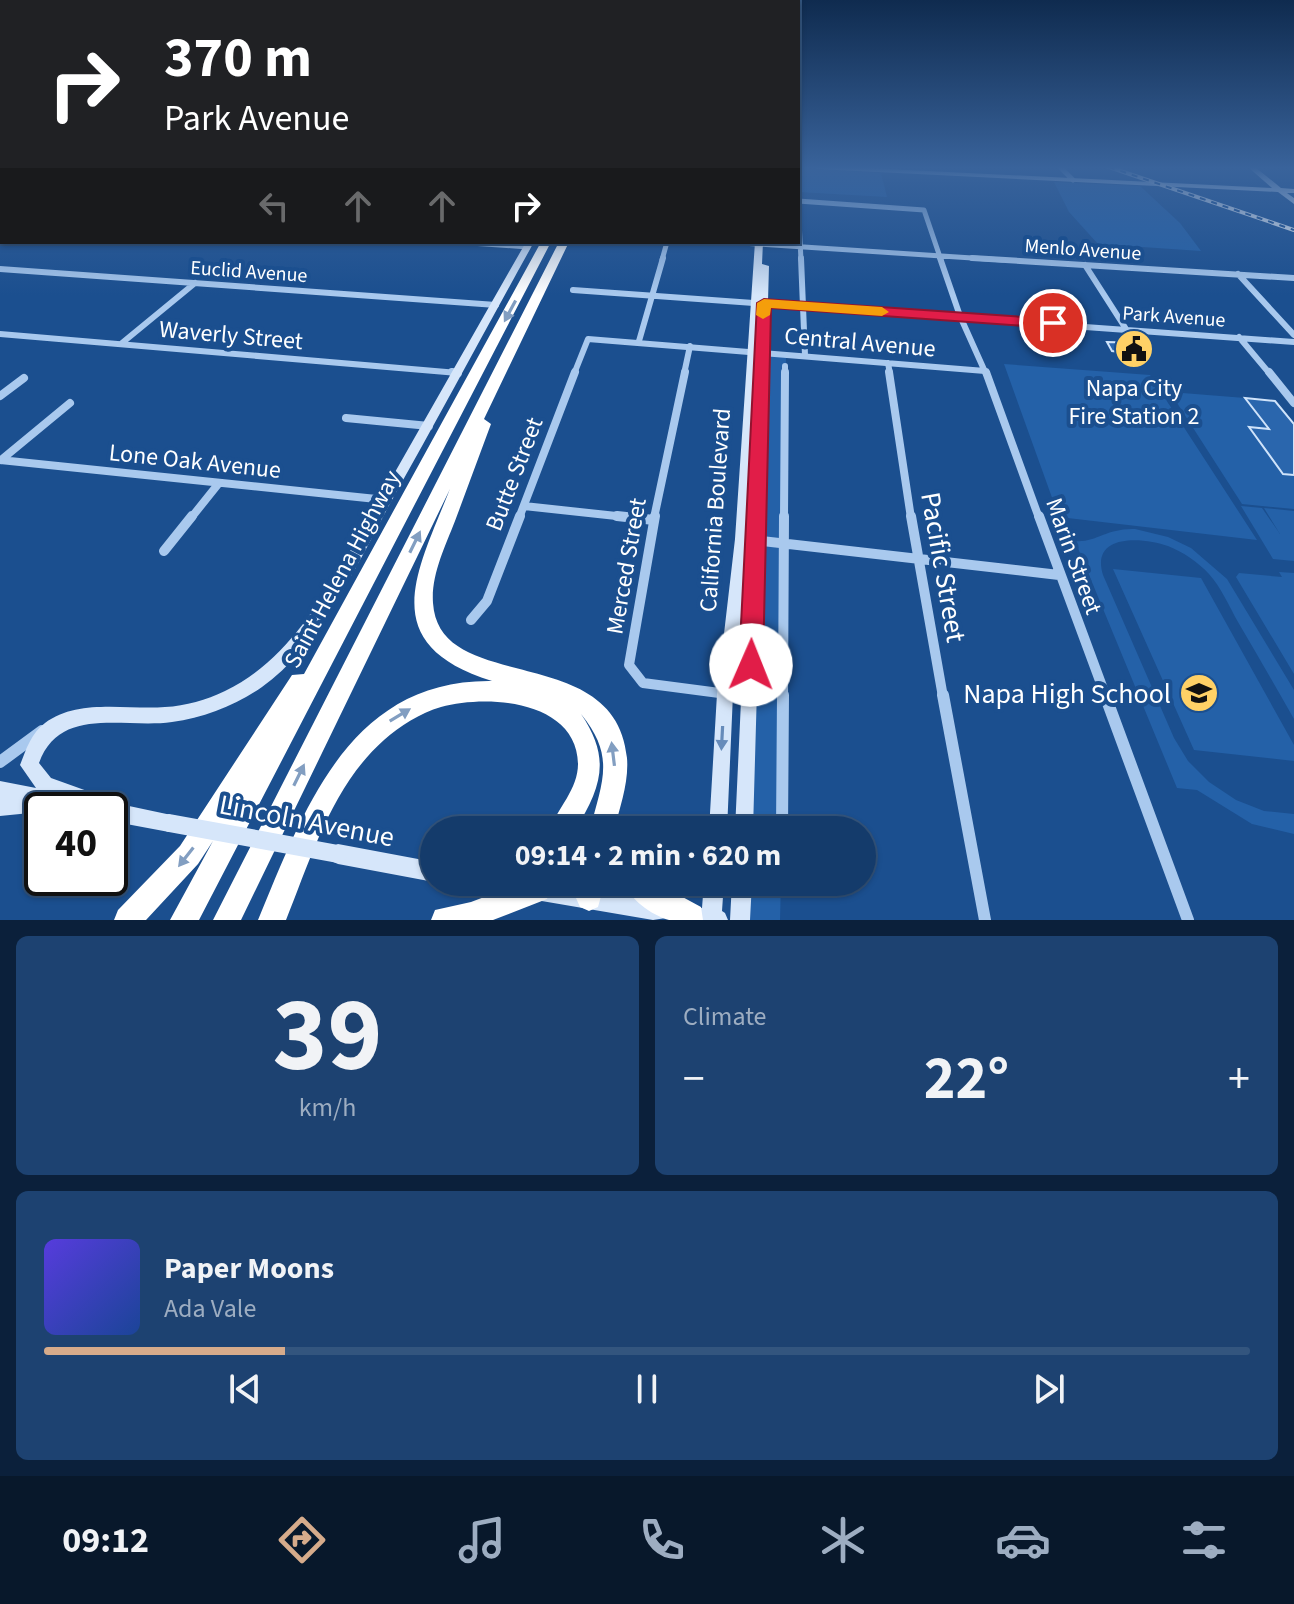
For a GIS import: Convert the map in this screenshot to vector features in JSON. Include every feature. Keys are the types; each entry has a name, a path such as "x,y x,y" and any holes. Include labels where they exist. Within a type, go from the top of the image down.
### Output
{"highway":[{"name":"Saint Helena Highway","path":"184,920 545,244"},
{"name":"Saint Helena Highway","path":"227,920 563,244"},
{"path":"505,361 428,568 422,590 422,612 431,632 446,652 467,665 545,682 573,692 595,711 611,737 616,760 609,816"},
{"path":"128,920 189,855 392,531"},
{"path":"272,920 324,802 343,770 365,742 390,721 421,703 454,694 488,692 540,699 563,709 580,728 590,753 590,779 579,808 572,816"},
{"path":"445,920 471,915 522,896"},
{"path":"653,896 708,919"}],"street":[{"name":"Marin Street","path":"924,210 960,316 985,371 1188,920"},
{"path":"800,232 805,355"},
{"path":"0,762 33,736 61,722 89,715 168,716 201,709 262,677 304,633 429,426 529,244"},
{"path":"639,341 666,244"},
{"name":"California Boulevard","path":"745,816 750,697 748,540 762,244"},
{"name":"Menlo Avenue","path":"772,244 1294,278"},
{"path":"1085,265 1126,329"},
{"name":"Euclid Avenue","path":"0,269 496,305"},
{"path":"1238,274 1294,335"},
{"path":"121,343 195,283"},
{"name":"Park Avenue","path":"573,290 1294,342"},
{"name":"Waverly Street","path":"0,334 458,373"},
{"path":"1239,337 1294,403"},
{"name":"Central Avenue","path":"588,339 985,371"},
{"name":"Butte Street","path":"471,620 487,601 588,339"},
{"name":"Merced Street","path":"690,346 654,520 629,665 643,683 750,697"},
{"name":"Pacific Street","path":"888,363 917,559 985,920"},
{"path":"782,816 785,366"},
{"path":"0,396 24,378"},
{"path":"1,460 70,403"},
{"path":"346,418 429,426"},
{"name":"Lone Oak Avenue","path":"1,460 386,500"},
{"path":"164,551 219,483"},
{"path":"524,506 654,520"},
{"path":"748,540 1059,575"},
{"name":"California Boulevard","path":"719,816 725,694 748,540"},
{"name":"Lincoln Avenue","path":"61,722 47,733 32,753 29,765 45,785 64,792"},
{"path":"0,790 24,795"},
{"path":"0,807 24,804"},
{"name":"Lincoln Avenue","path":"128,815 420,869"},
{"path":"615,896 708,919 712,896"},
{"path":"740,920 741,896"}],"shaded area":[{"path":"1166,210 1201,251 1098,244 1069,212"},
{"path":"760,351 786,354 782,816 744,816"},
{"path":"1004,364 1150,375 1257,540 1059,517"},
{"path":"1170,392 1245,398 1269,429 1249,428 1283,474 1294,475 1294,509 1242,504"},
{"path":"1241,506 1262,508 1280,534 1264,508 1294,511 1294,561 1273,559"},
{"path":"1135,529 1168,537 1191,548 1227,579 1294,690 1294,719 1221,591 1195,561 1168,546 1145,541 1121,541 1104,551 1101,561 1103,575 1174,738 1188,761 1209,782 1236,800 1264,811 1294,814 1294,834 1252,824 1197,790 1177,788 1075,541"},
{"path":"1113,569 1201,578 1294,745 1294,761 1194,750"},
{"path":"1279,572 1294,573 1294,674 1236,577 1239,573 1282,577"},
{"path":"741,896 781,896 780,920 740,920"}],"building":[{"name":"Napa City Fire Station 2","path":"1107,342 1142,343 1150,356 1112,351"},
{"path":"1245,398 1275,401 1294,424 1294,475 1283,474 1249,427 1269,429"}],"railway":[{"path":"1235,210 1294,230"}],"slow traffic":[{"path":"763,315 764,303 882,312"}],"place":[{"name":"Napa City Fire Station 2","path":"1134,349"},
{"name":"Napa High School","path":"1199,693"}],"route":[{"path":"751,665 764,303 1053,323"}]}
